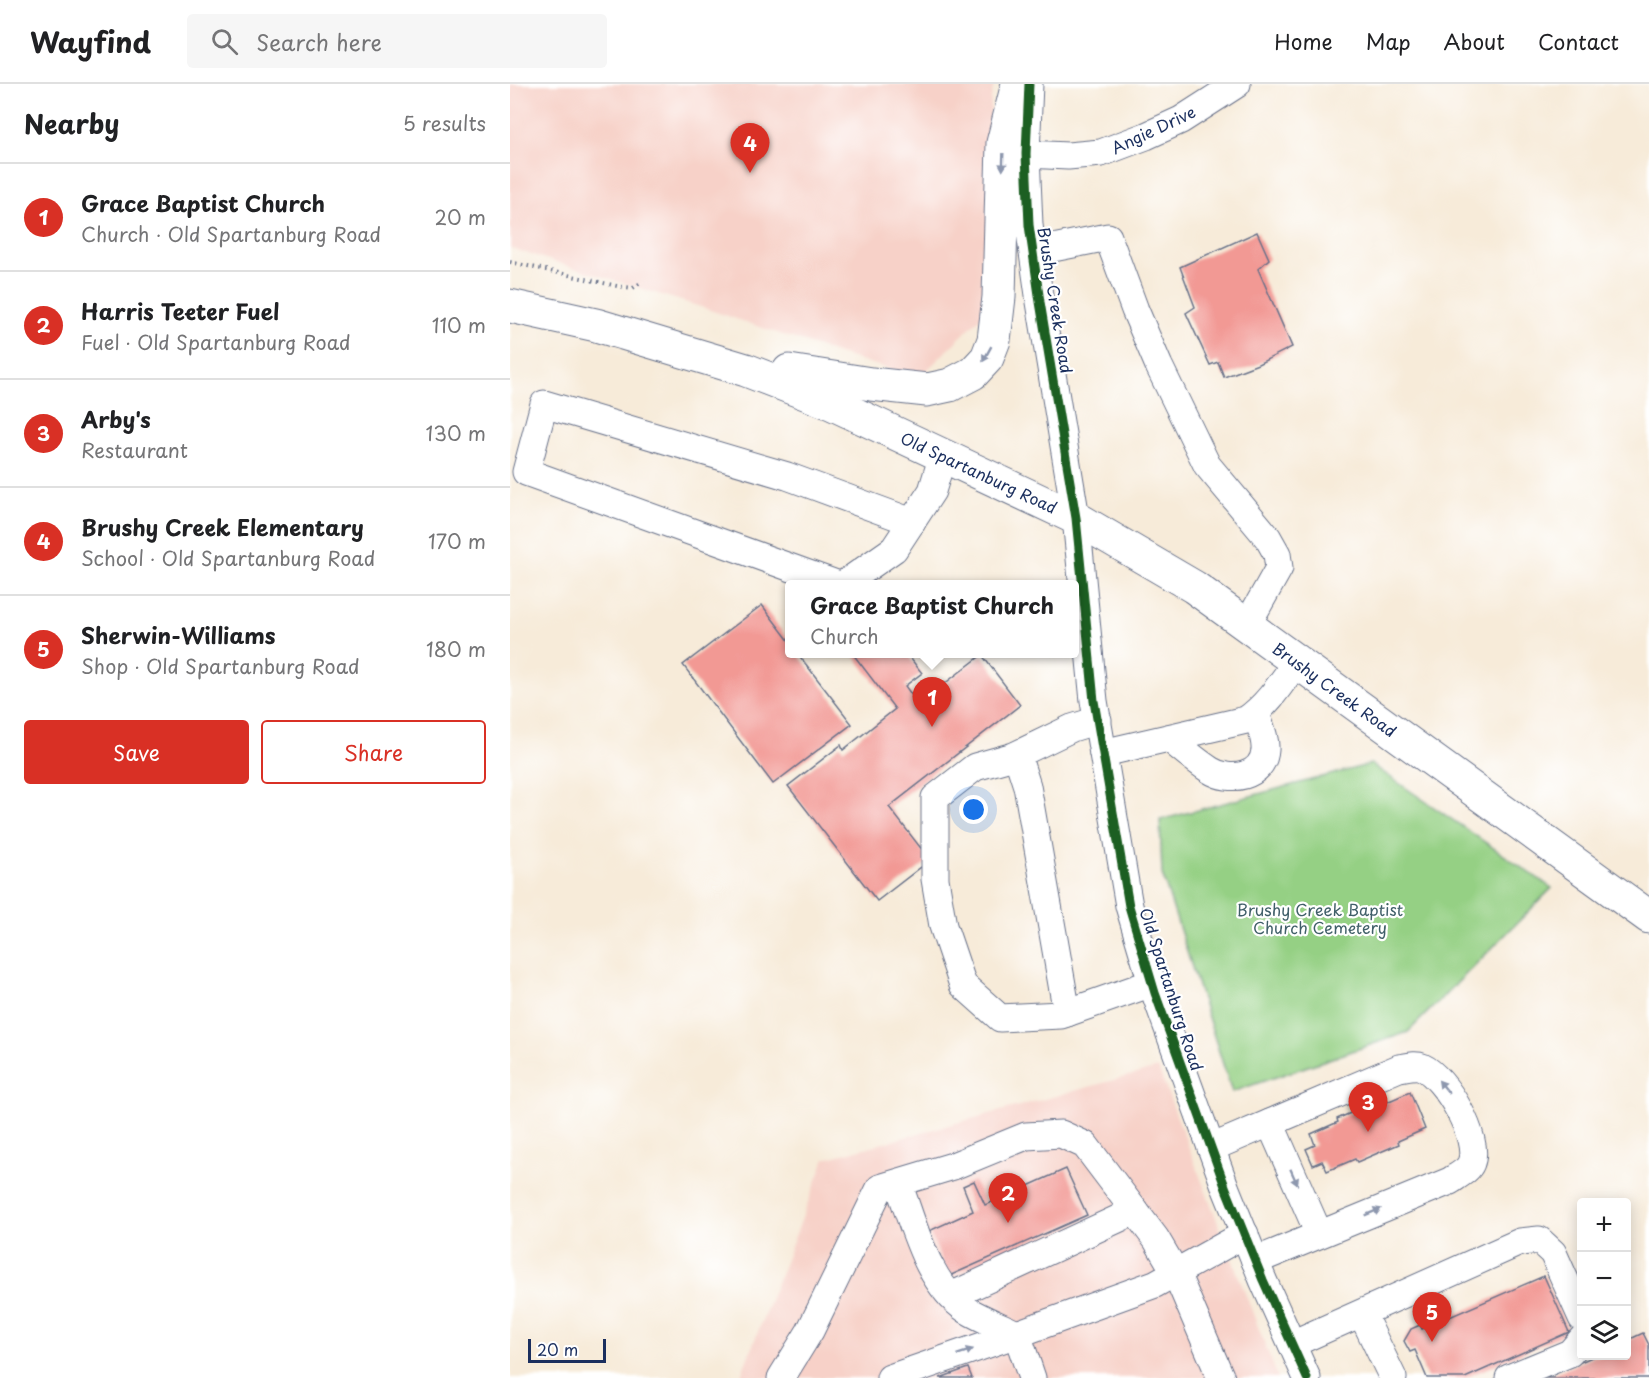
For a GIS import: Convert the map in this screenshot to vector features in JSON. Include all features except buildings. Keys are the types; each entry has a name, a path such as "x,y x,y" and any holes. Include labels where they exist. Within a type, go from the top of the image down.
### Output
{"main road":[{"path":"714,360 927,390 950,385 973,373 987,358 994,340 999,297 1003,143 1018,84"},
{"name":"Old Spartanburg Road","path":"511,310 596,325 714,360 831,403 1076,518"},
{"name":"Brushy Creek Road","path":"1076,518 1194,587 1649,917"}],"street":[{"name":"Brushy Creek Road","path":"1029,84 1026,154 1029,225 1076,518"},
{"name":"Angie Drive","path":"1026,154 1068,156 1101,153 1180,120 1237,84"},
{"path":"1033,252 1108,237 1159,366 1206,465 1268,538 1276,554 1279,568 1247,625"},
{"path":"822,580 518,471 544,404 787,476 912,522"},
{"path":"851,580 894,549 932,491 943,455"},
{"name":"Old Spartanburg Road","path":"1076,518 1098,720 1129,906 1152,983 1211,1148 1255,1261 1307,1378"},
{"path":"1103,753 1246,720 1256,713 1280,686 1297,661"},
{"path":"1169,738 1212,772 1243,777 1256,770 1264,757 1266,746 1256,713"},
{"path":"1098,720 1072,728 1017,754 975,767 935,798 936,879 943,926 963,985 1000,1018 1061,1015 1124,995 1152,983"},
{"path":"1017,754 1027,786 1067,1013"},
{"path":"1211,1148 1399,1068 1411,1065 1420,1066 1432,1074 1447,1089 1463,1117 1473,1150 1471,1163 1464,1172 1450,1181 1255,1261"},
{"path":"1270,1123 1319,1234"},
{"path":"781,1378 810,1331 880,1188 953,1166 1026,1136 1061,1134 1085,1145 1156,1239 1176,1273 1221,1378"},
{"path":"898,1183 930,1268 943,1288 966,1309 1017,1334 1032,1378"},
{"path":"951,1296 1135,1211"},
{"path":"890,1378 1155,1284 1245,1234"},
{"path":"1292,1344 1520,1242 1539,1240 1553,1253 1577,1309"},
{"path":"1362,1314 1393,1378"},
{"path":"1509,1378 1570,1353 1577,1344"}],"path":[{"path":"510,262 617,286 633,288 642,282"}],"shaded area":[{"path":"510,84 994,84 991,99 987,311 919,378 510,248"},
{"path":"1158,1068 1278,1378 740,1378 825,1159"}],"green space":[{"name":"Brushy Creek Baptist Church Cemetery","path":"1371,764 1552,888 1408,1032 1232,1092 1162,874 1160,820"}],"cycle path":[{"path":"1029,84 1026,154 1029,225 1076,518 1094,701 1129,906 1155,993 1226,1189 1263,1280 1307,1378"}],"place":[{"name":"Brushy Creek Elementary","path":"750,173"},
{"name":"Grace Baptist Church","path":"932,727"},
{"name":"Arby's","path":"1368,1132"},
{"name":"Harris Teeter Fuel","path":"1008,1223"},
{"name":"Sherwin-Williams","path":"1432,1342"}]}
